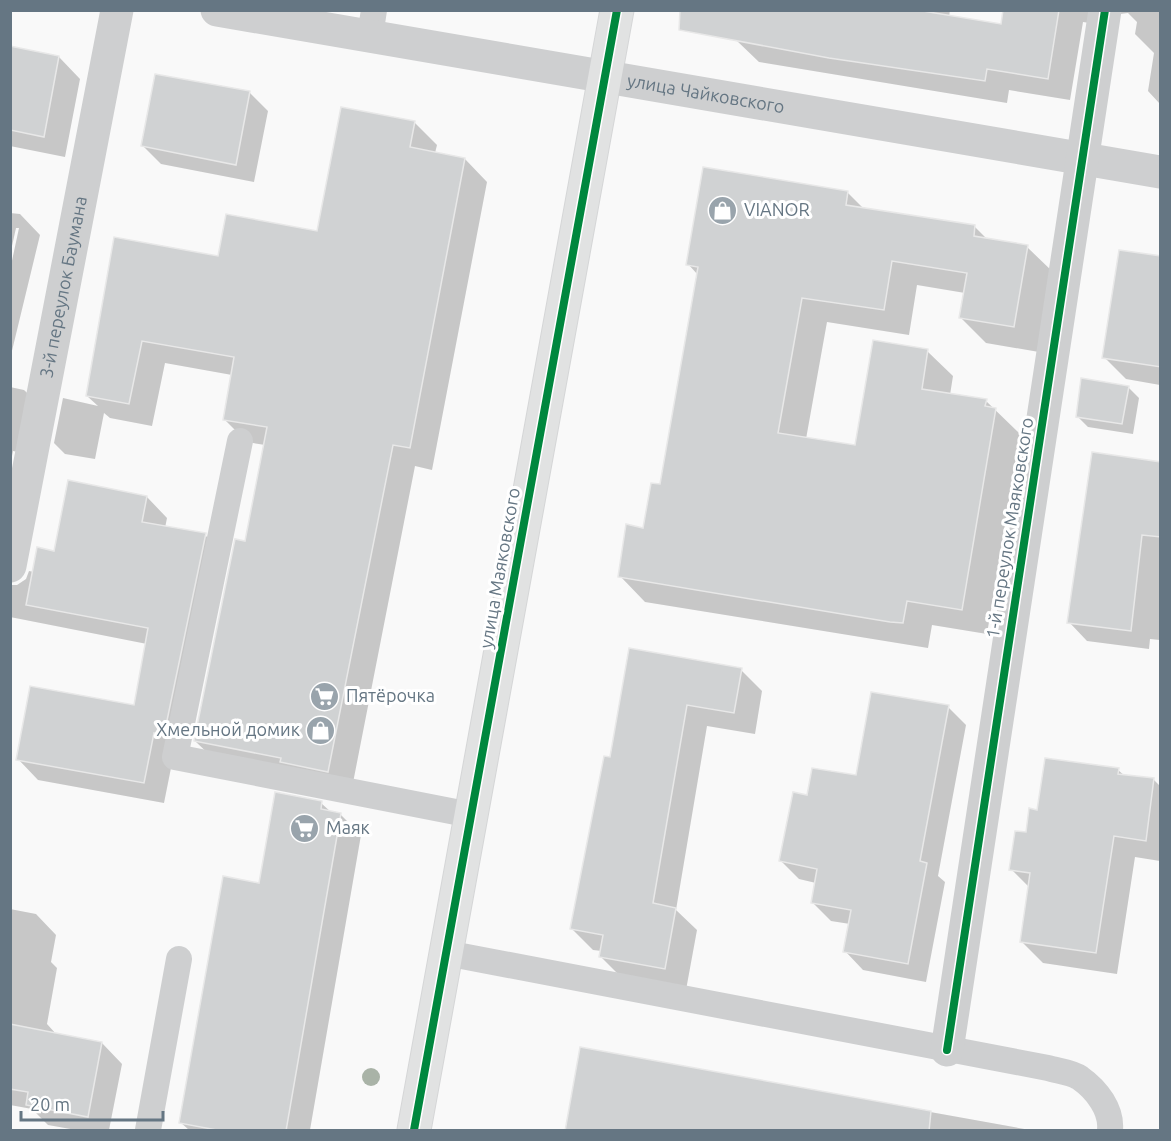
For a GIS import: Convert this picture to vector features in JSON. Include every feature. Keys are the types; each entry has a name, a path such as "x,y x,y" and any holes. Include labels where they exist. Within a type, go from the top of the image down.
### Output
{"street":[{"name":"3-й переулок Баумана","path":"10,566 117,10"},
{"name":"улица Чайковского","path":"217,10 372,23 605,75 1161,172"},
{"name":"улица Маяковского","path":"414,1131 617,10"},
{"name":"1-й переулок Маяковского","path":"947,1050 1105,10"}],"lane":[{"path":"240,441 176,757 471,815"},
{"path":"446,952 1048,1068 1079,1077 1103,1100 1111,1123 1110,1131"},
{"path":"148,1131 179,959"}],"building":[{"path":"680,10 917,10 1001,24 1003,10 1059,10 1048,79 987,69 985,81 829,58 679,30"},
{"path":"10,46 59,56 44,137 10,130"},
{"path":"155,74 250,91 236,165 141,146"},
{"path":"341,107 415,121 410,147 465,158 410,448 393,445 328,772 280,762 281,758 194,741 235,539 245,541 267,427 223,420 234,357 142,341 129,404 86,396 114,237 218,256 226,214 317,231"},
{"path":"703,167 848,191 846,205 975,225 974,236 1028,245 1014,327 959,318 967,273 892,261 884,310 802,298 778,433 855,445 873,340 928,349 922,389 987,399 985,406 996,408 962,610 907,601 903,623 890,622 618,577 626,524 643,528 651,483 660,484 698,267 686,265"},
{"path":"1119,250 1161,256 1161,367 1102,358"},
{"path":"1081,378 1129,386 1122,424 1076,417"},
{"path":"1092,452 1161,462 1161,537 1142,535 1131,631 1067,623"},
{"path":"68,480 147,496 142,522 206,533 164,735 154,733 144,783 16,760 30,686 134,705 148,628 26,605 37,547 54,551"},
{"path":"629,648 742,668 734,713 687,705 653,903 676,908 665,969 599,957 603,935 570,929 604,756 610,757"},
{"path":"871,692 949,705 920,861 927,863 908,964 843,952 851,910 811,903 817,869 779,861 793,792 807,795 812,768 856,775"},
{"path":"1045,758 1119,768 1118,774 1154,778 1146,841 1114,836 1096,953 1020,942 1030,873 1009,870 1015,831 1026,832 1029,808 1037,810"},
{"path":"275,792 322,801 321,809 341,813 286,1131 222,1131 179,1123 223,876 259,883"},
{"path":"10,1024 102,1042 88,1117 26,1105 28,1092 10,1089"},
{"path":"580,1047 931,1111 929,1131 565,1131"}],"cycle path":[{"path":"414,1130 617,10"},
{"path":"947,1050 1105,10"}],"place":[{"name":"VIANOR","path":"723,210"},
{"name":"Пятёрочка","path":"325,696"},
{"name":"Хмельной домик","path":"321,730"},
{"name":"Маяк","path":"305,828"}]}
